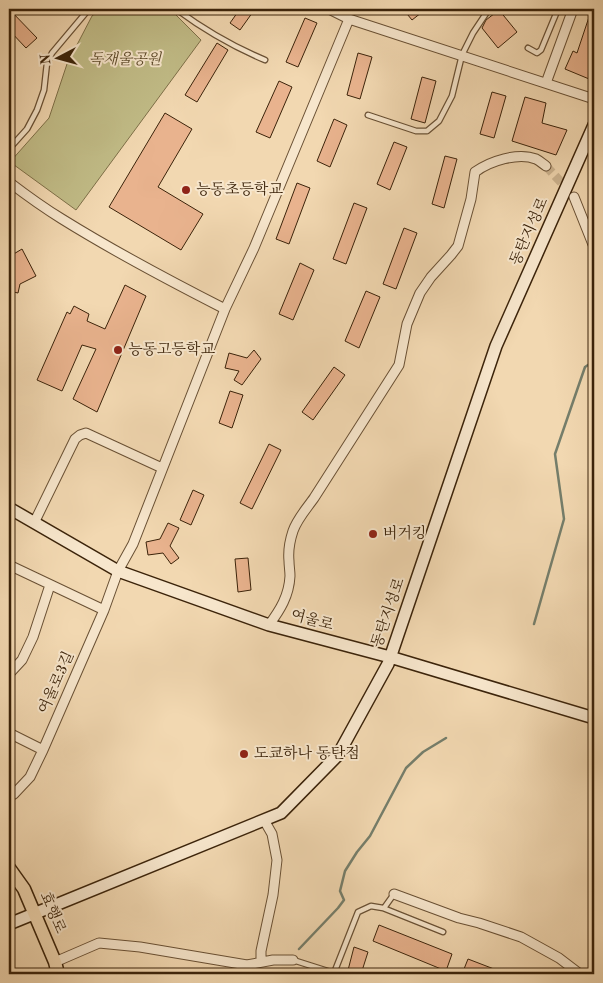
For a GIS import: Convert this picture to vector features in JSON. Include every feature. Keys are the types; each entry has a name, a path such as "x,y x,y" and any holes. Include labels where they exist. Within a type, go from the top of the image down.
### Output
{"main road":[{"name":"동탄지성로","path":"9,924 282,813 338,755 388,664 496,346 594,125"},
{"name":"여울로","path":"9,508 118,571 269,625 390,657 594,718"},
{"name":"효행로","path":"9,868 24,889 57,968"}],"street":[{"path":"330,9 349,19 594,99"},
{"path":"546,83 573,9"},
{"name":"여울로3길","path":"9,798 30,777 104,610 118,571 133,544 226,309 254,248 349,19"},
{"path":"269,625 281,607 288,590 290,575 289,545 293,529 399,366 407,324 420,293 431,277 458,246 471,199 475,172 482,166 499,160 522,156 537,160 546,166"},
{"path":"9,182 61,218 108,247 226,309"},
{"path":"574,196 594,247"},
{"path":"34,523 75,440 80,435 86,433 162,468"},
{"path":"9,566 104,610"},
{"path":"9,674 22,660 33,637 50,585"},
{"path":"9,733 43,750"},
{"path":"261,962 261,951 273,895 277,860 272,834 264,820"},
{"path":"394,894 458,918 521,937 559,958 580,974"},
{"path":"57,968 100,943 140,947 247,965 273,960 294,960"}],"lane":[{"path":"9,149 27,129 37,110 44,90 47,63 52,53 89,9"},
{"path":"176,9 244,51 265,60"},
{"path":"368,115 416,131 427,131 439,121 452,96 462,55 473,33 489,9"},
{"path":"528,48 537,53 542,50 556,10"},
{"path":"384,908 394,894"},
{"path":"294,960 334,973 358,912 371,906 384,908 443,932"}],"green space":[{"name":"독재울공원","path":"100,9 170,9 201,40 76,210 10,162 49,118 67,64 92,16"}],"building":[{"path":"9,9 37,38 26,48 9,30"},
{"path":"240,9 255,9 240,30 230,23"},
{"path":"403,9 426,9 412,20"},
{"path":"499,10 517,32 498,48 482,28 486,20"},
{"path":"589,17 594,19 594,81 565,69 573,51 577,53"},
{"path":"305,18 317,23 298,67 286,62"},
{"path":"217,43 228,50 197,102 185,95"},
{"path":"358,53 372,57 360,99 347,95"},
{"path":"422,77 436,81 425,123 411,119"},
{"path":"279,81 292,87 270,138 256,132"},
{"path":"492,92 506,96 494,138 480,134"},
{"path":"525,97 546,103 542,123 567,130 556,155 512,141"},
{"name":"능동초등학교","path":"165,113 192,129 158,187 203,214 181,250 109,207"},
{"path":"334,119 347,125 330,167 317,161"},
{"path":"394,142 407,147 390,190 377,184"},
{"path":"445,156 457,159 444,208 432,204"},
{"path":"297,183 310,188 289,244 276,239"},
{"path":"354,203 367,208 346,264 333,259"},
{"path":"404,228 417,233 396,289 383,284"},
{"path":"22,249 36,276 20,284 18,293 9,291 9,258"},
{"path":"300,263 314,270 293,320 279,314"},
{"name":"능동고등학교","path":"125,285 146,296 97,412 73,399 96,349 82,345 62,391 37,380 67,312 70,314 74,306 89,314 87,321 105,329"},
{"path":"366,291 380,297 359,348 345,341"},
{"path":"254,350 261,359 242,385 234,380 239,371 225,368 229,353 247,358"},
{"path":"334,367 345,375 313,420 302,412"},
{"path":"230,391 243,395 232,428 219,423"},
{"path":"269,444 281,450 252,509 240,503"},
{"path":"193,490 204,495 191,525 180,520"},
{"path":"168,523 179,528 170,546 179,558 171,564 163,553 148,555 146,542 160,539"},
{"path":"248,558 251,590 238,592 235,559"},
{"path":"379,925 452,954 446,971 373,941"},
{"path":"354,947 368,952 361,974 347,974"},
{"path":"468,959 507,974 462,974"}],"waterway":[{"path":"534,624 564,519 555,454 585,367 594,361"},
{"path":"299,949 344,900 340,891 345,871 370,836 406,768 423,752 446,738"}],"tunnel":[{"path":"546,166 570,192"}],"place":[{"name":"능동초등학교","path":"186,190"},
{"name":"능동고등학교","path":"118,350"},
{"name":"버거킹","path":"373,534"},
{"name":"도쿄하나 동탄점","path":"244,754"}]}
